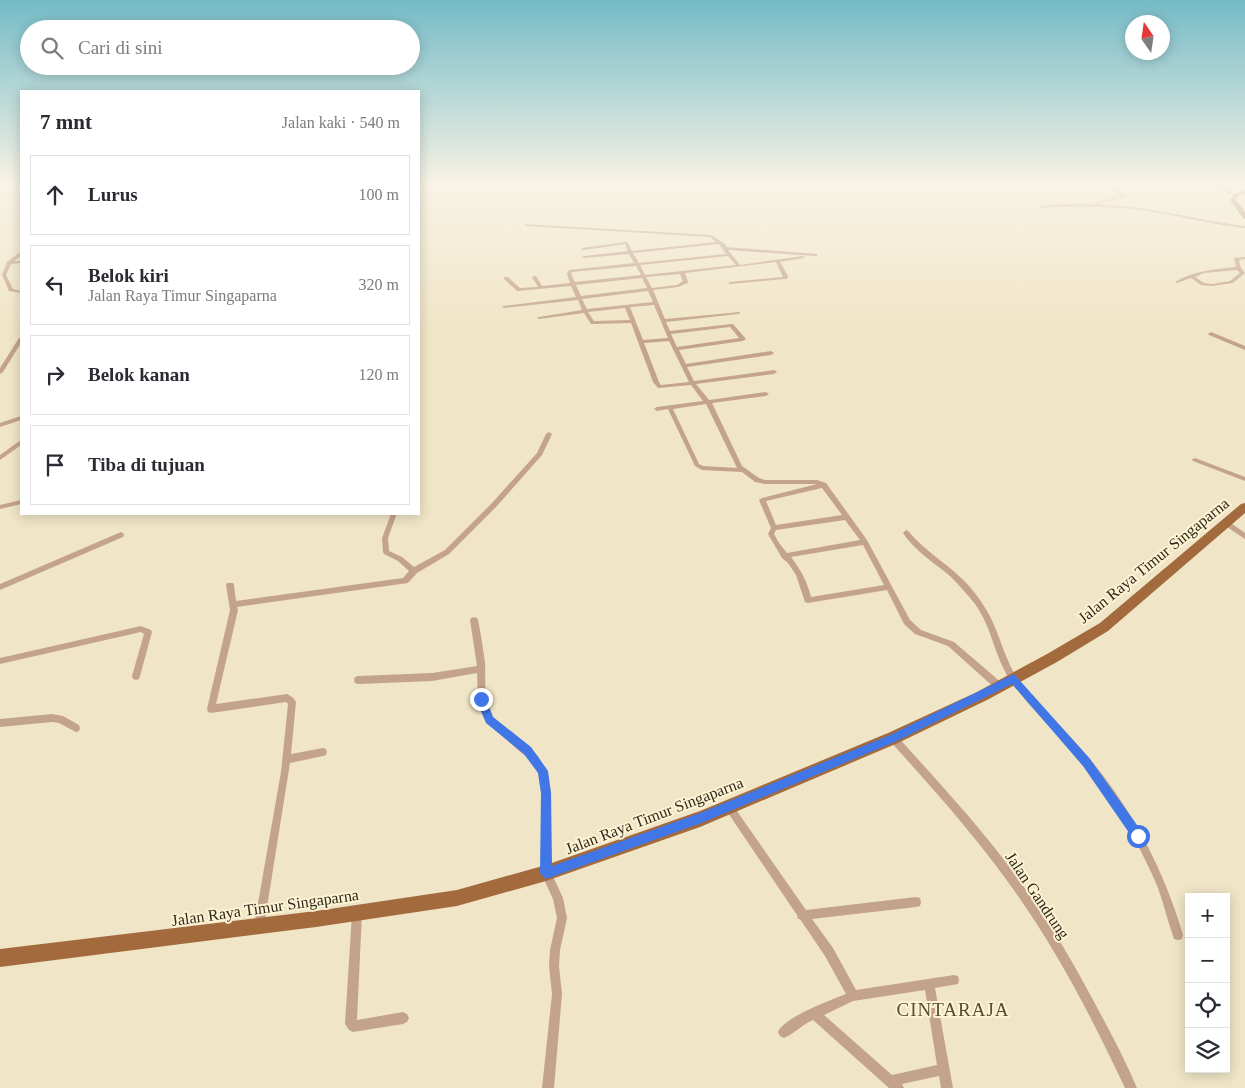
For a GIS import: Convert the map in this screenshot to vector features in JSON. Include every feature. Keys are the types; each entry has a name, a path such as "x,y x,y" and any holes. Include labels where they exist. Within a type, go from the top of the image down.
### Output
{"main road":[{"name":"Jalan Raya Timur Singaparna","path":"0,958 259,926 457,898 546,873 728,807 893,738 1014,679 1104,627 1245,507"}],"street":[{"path":"674,234 711,236 725,248 739,266"},
{"path":"584,249 626,243 650,289 669,336 684,366 693,383 708,402 742,470 757,480 764,482 817,482 824,485 864,542 907,622 918,632 950,644 1000,686"},
{"path":"584,257 720,243"},
{"path":"506,278 517,289 541,288 739,266 816,255 725,248"},
{"path":"20,255 9,263 2,276 11,290 20,292"},
{"path":"633,320 593,323 585,311 573,284 570,271 729,255"},
{"path":"1190,276 1205,284 1231,282 1243,273 1238,268 1236,259 1245,258"},
{"path":"730,283 785,278 786,276 777,260"},
{"path":"9,263 20,262"},
{"path":"1177,282 1190,276 1238,268"},
{"path":"504,306 684,285 686,282 682,272"},
{"path":"534,277 541,288"},
{"path":"539,318 656,303"},
{"path":"627,306 658,386 774,372"},
{"path":"663,321 738,313"},
{"path":"641,342 731,325 743,339 676,349"},
{"path":"1211,334 1245,348"},
{"path":"0,372 20,341"},
{"path":"684,366 771,354"},
{"path":"658,409 766,394"},
{"path":"670,408 697,465 702,468 742,470"},
{"path":"0,425 20,418"},
{"path":"234,604 394,584 405,581 414,571 447,552 483,517 540,454 549,434"},
{"path":"0,458 20,443"},
{"path":"1195,460 1245,479"},
{"path":"824,485 762,500 774,528 771,534 784,556 801,576 808,600 889,587"},
{"path":"0,507 20,502"},
{"path":"393,516 385,538 386,552 400,559 414,571"},
{"path":"774,528 846,517"},
{"path":"1226,523 1245,536"},
{"path":"906,533 912,542 956,576 978,603 987,617 999,654 1014,679 1087,762 1138,836 1168,897 1178,935"},
{"path":"0,587 121,536"},
{"path":"784,556 864,542"},
{"path":"230,586 234,604 230,630 211,709 290,700 287,759 259,926"},
{"path":"474,620 481,669 480,690 485,712 490,720 528,750 542,771 546,793 546,873 558,898 562,918 554,966 557,994 548,1088"},
{"path":"0,661 141,629 148,632 136,676"},
{"path":"358,680 432,677 481,669"},
{"path":"0,723 52,718 60,719 76,728"},
{"name":"Jalan Gandrung","path":"893,738 1004,868 1034,911 1103,1029 1131,1088"},
{"path":"287,759 323,752"},
{"path":"728,807 828,952 853,996"},
{"path":"802,915 916,902"},
{"path":"357,913 351,1024 360,1025 403,1018"},
{"path":"784,1032 814,1013 853,996 954,980"},
{"path":"929,984 948,1088"},
{"path":"814,1013 894,1085 944,1069"}],"district":[{"name":"CINTARAJA","path":"953,1009"}],"route":[{"path":"481,699 490,720 528,750 542,771 546,793 546,873 700,818 893,738 1014,679 1087,762 1138,836"}]}
